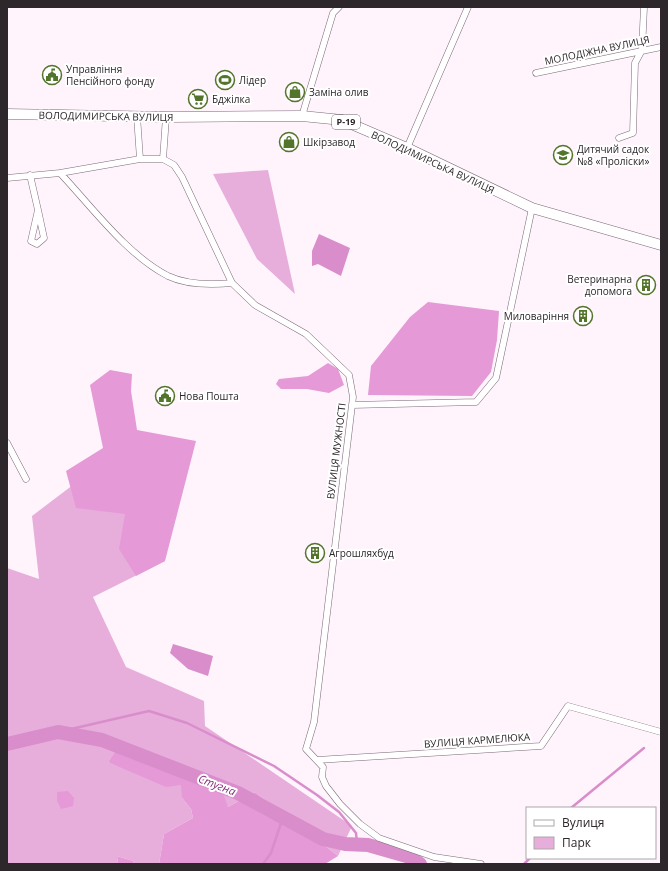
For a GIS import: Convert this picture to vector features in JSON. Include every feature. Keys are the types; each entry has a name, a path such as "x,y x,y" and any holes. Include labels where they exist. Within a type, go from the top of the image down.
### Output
{"main road":[{"name":"ВОЛОДИМИРСЬКА ВУЛИЦЯ","path":"7,114 166,117 302,116 342,120 407,148 532,208 661,245"}],"street":[{"path":"302,116 333,13 339,7"},
{"path":"407,148 468,7"},
{"path":"619,138 633,133 635,63 642,50 644,7"},
{"name":"МОЛОДІЖНА ВУЛИЦЯ","path":"536,73 661,47"},
{"path":"137,116 140,159"},
{"path":"7,178 60,173 140,159 163,159 166,117"},
{"name":"ВУЛИЦЯ МУЖНОСТІ","path":"163,159 174,165 182,177 232,283 255,305 306,334 348,375 353,397 314,722 306,749 317,760"},
{"path":"60,173 137,256 169,276 205,285 232,283"},
{"path":"30,175 38,210 44,238 37,244 31,241 38,210"},
{"path":"352,405 476,402 496,378 532,208"},
{"path":"7,443 26,479"},
{"name":"ВУЛИЦЯ КАРМЕЛЮКА","path":"317,760 541,746 568,706 652,728 661,732"},
{"path":"317,760 323,767 322,776 326,786 340,804 360,824 379,838 434,857 481,864"}],"green space":[{"path":"268,170 295,294 257,259 213,174"},
{"path":"123,447 165,561 93,597 126,667 204,701 205,726 352,826 338,856 255,792 228,807 201,783 118,749 108,762 182,785 182,798 191,809 193,818 164,834 159,864 134,864 133,861 117,856 118,864 7,864 7,568 39,579 32,516"}],"shaded area":[{"path":"319,234 350,248 341,276 318,264 312,266 312,251"},
{"path":"428,302 499,311 497,340 491,372 472,396 368,395 371,366 410,317"},
{"path":"328,363 338,369 344,385 329,393 307,389 281,389 276,384 279,379 308,376"},
{"path":"110,370 132,374 131,391 137,430 196,441 165,561 136,576 119,549 125,514 76,508 66,471 103,448 90,385"},
{"path":"173,644 213,656 208,676 188,669 170,653"},
{"path":"118,748 223,793 228,807 255,792 338,856 325,864 159,864 164,834 193,818 191,809 182,798 181,785 166,787 108,762"},
{"path":"68,791 74,798 73,806 61,809 57,801 57,792"},
{"path":"117,856 133,861 134,864 118,864"}],"waterway":[{"path":"58,732 149,711 187,723 274,766 317,795 339,812 356,833 357,843"},
{"name":"Стугна","path":"7,744 58,732 102,740 238,793 323,839 345,844 368,845 410,857 420,864"},
{"path":"572,807 644,748"},
{"path":"263,864 271,853 283,817"},
{"path":"524,864 529,859"}],"place":[{"name":"Управління Пенсійного фонду","path":"52,75"},
{"name":"Лідер","path":"225,80"},
{"name":"Заміна олив","path":"295,92"},
{"name":"Бджілка","path":"198,99"},
{"name":"Шкірзавод","path":"289,142"},
{"name":"Дитячий садок №8 «Проліски»","path":"563,155"},
{"name":"Ветеринарна допомога","path":"646,285"},
{"name":"Миловаріння","path":"583,316"},
{"name":"Нова Пошта","path":"165,396"},
{"name":"Агрошляхбуд","path":"315,553"}]}
